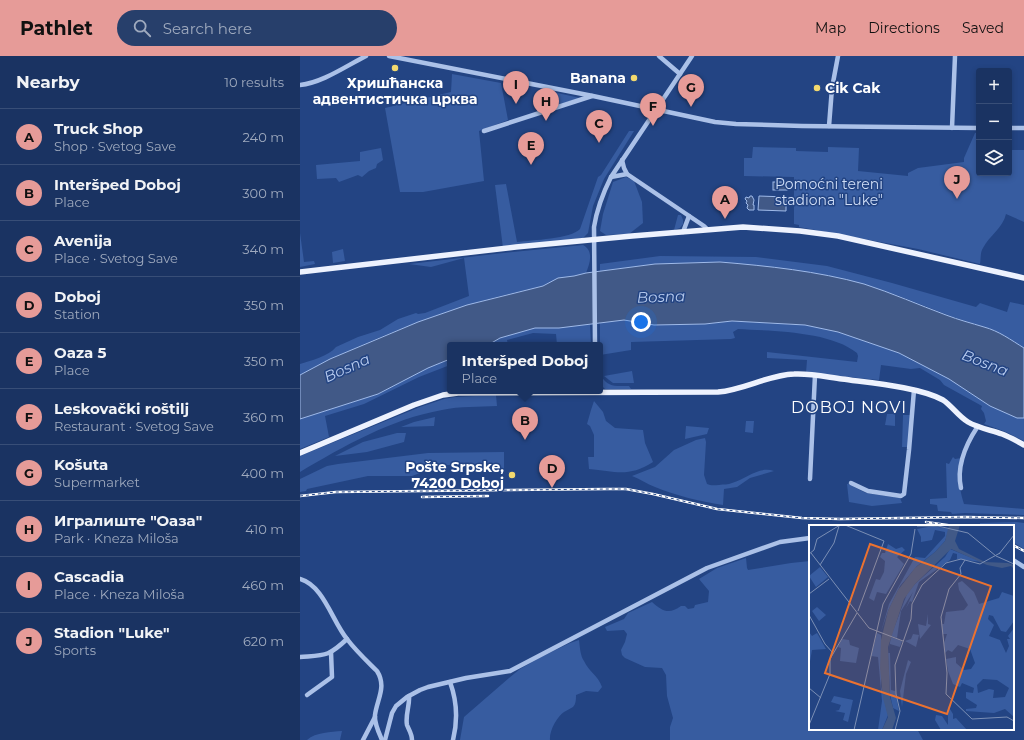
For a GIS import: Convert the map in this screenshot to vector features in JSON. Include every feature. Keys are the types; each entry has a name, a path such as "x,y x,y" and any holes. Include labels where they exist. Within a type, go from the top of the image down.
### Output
{"main road":[{"path":"300,272 415,258 707,229 743,227 771,228 838,236 1024,278"},
{"path":"603,392 721,392 779,376 794,374 815,375 914,390 943,400 963,419 1002,434 1024,445"},
{"path":"300,453 414,405 443,395 450,394"}],"street":[{"path":"300,85 322,78 366,56"},
{"path":"389,56 414,58 714,122 736,124 976,128"},
{"path":"659,56 680,74"},
{"path":"595,342 594,227 596,212 601,196 622,160 692,56"},
{"path":"829,126 832,88 838,56"},
{"path":"952,128 955,56"},
{"path":"484,131 593,96"},
{"path":"1012,128 1024,128"},
{"path":"622,160 627,174 707,229"},
{"path":"611,177 627,174"},
{"path":"682,232 689,216"},
{"path":"810,480 815,375"},
{"path":"851,482 871,492 901,496 904,494 910,450 914,390"},
{"path":"961,488 960,479 962,457 978,426"},
{"path":"385,740 392,713 396,706 409,696 428,687 476,676 510,671 707,568 780,542 809,538"},
{"path":"1014,561 1024,567"},
{"path":"300,579 312,585 320,594 347,639 381,677 382,685 375,717 362,740"},
{"path":"300,657 316,656 330,652 339,648 347,639"},
{"path":"307,695 332,678 330,652"},
{"path":"450,682 454,694 456,713 453,740"},
{"path":"409,696 407,724 412,740"},
{"path":"375,717 382,740"}],"green space":[{"path":"452,74 501,83 508,120 479,131 484,181 423,192 400,192 385,108 451,92"},
{"path":"553,92 580,98 550,107"},
{"path":"629,131 634,131 604,179 593,206 588,233 583,238 503,248 495,185 506,184 517,242 541,240 568,235 580,229 598,177 601,175"},
{"name":"Pomoćni tereni stadiona \"Luke\"","path":"975,133 976,176 1012,176 1012,150 1024,150 1024,222 1006,214 1002,224 982,250 980,264 918,249 799,227 799,225 794,224 794,177 744,176 744,158 752,158 753,147 796,148 796,151 828,152 828,147 859,148 858,171 908,176 908,173 918,168 964,162 964,158"},
{"path":"381,148 383,160 377,164 376,168 369,171 362,177 358,175 339,182 336,178 317,179 316,165 360,161 360,152"},
{"path":"626,177 634,181 642,202 643,223 629,234 606,235 600,231 603,214 613,182"},
{"path":"678,215 681,215 683,224 680,228 674,230"},
{"path":"300,233 304,262 314,261 315,264 300,267"},
{"path":"583,245 589,250 590,254 590,261 586,273 560,278 543,286 478,302 447,312 362,345 300,375 300,364 324,356 336,347 358,337 380,330 398,319 416,313 425,313 469,296 464,258 431,267 409,264"},
{"path":"343,249 345,261 333,263 332,252"},
{"path":"660,256 756,257 827,266 976,307 980,303 1007,312 1010,302 1024,305 1024,348 1008,338 984,327 953,317 899,296 864,284 820,274 720,262 655,264 600,271 600,264"},
{"path":"624,320 654,325 705,324 732,321 805,325 838,332 899,353 949,379 990,406 1017,418 1024,418 1024,441 1006,432 984,424 986,421 984,413 981,409 982,406 944,385 940,380 920,368 911,369 881,365 879,380 806,373 807,360 767,358 767,352 857,362 857,353 832,340 816,336 783,332 738,329 733,332 735,338 731,339 631,342 631,350 603,355 603,342 600,342 600,323"},
{"path":"590,324 591,342 557,342 556,334 533,333 507,340 507,342 493,342 500,338 535,328 559,328"},
{"path":"447,360 447,366 419,377 364,404 325,416 329,437 300,449 300,419 378,394 428,368"},
{"path":"632,371 634,383 613,383 604,376"},
{"path":"603,379 609,384 616,386 629,386 631,389 605,389 603,387"},
{"path":"496,395 497,406 449,409 423,414 404,420 351,443 300,472 300,456 420,407 455,397"},
{"path":"594,401 603,412 606,421 615,428 643,430 645,443 653,462 629,472 589,469 588,457 594,457 594,435 590,426 587,424"},
{"path":"887,414 895,414 895,426 885,425"},
{"path":"903,415 911,415 908,447 902,447"},
{"path":"435,417 434,426 401,427 414,422"},
{"path":"746,421 754,421 753,433 745,432"},
{"path":"686,426 709,428 707,434 685,439"},
{"path":"397,433 406,433 404,442 367,452 335,456 363,442"},
{"path":"705,438 704,475 707,484 729,484 763,470 774,471 750,478 737,487 724,489 723,505 672,493 652,486 632,476 655,467 674,450 696,440"},
{"path":"504,452 504,471 490,472 468,469 464,465 431,465 425,467 420,473 412,476 368,476 307,489 306,491 300,492 300,479 327,466 428,453"},
{"path":"953,457 955,459 961,458 960,481 964,504 1024,509 1024,515 952,514 951,512 938,511 937,505 930,504 930,499 947,498 946,463 949,464"},
{"path":"847,484 866,493 900,498 902,503 872,506 849,502"},
{"path":"980,523 1024,523 1024,549 1014,543 1014,525 980,525"},
{"path":"746,558 748,570 809,561 809,730 918,730 923,740 670,740 670,727 673,718 667,696 666,675 662,668 645,667 625,658 622,655 621,650 627,634 624,630 607,631 605,627 624,619 628,613 652,602 662,610 669,611 677,609 681,606 685,606 688,609 694,608 695,605 708,602 709,591 699,579 717,568"},
{"path":"579,640 580,651 583,659 602,687 598,692 586,691 576,695 574,706 561,714 554,724 550,740 460,740 464,717 509,678 520,669 539,658"},
{"path":"342,731 340,740 307,740 315,735"}],"water":[{"path":"773,182 787,182 787,190 773,190"},
{"path":"752,196 754,200 754,210 749,210 747,208 748,205 745,199 746,197 749,198"},
{"path":"759,196 786,197 786,211 758,210"},
{"name":"Bosna","path":"720,262 756,265 846,279 864,284 951,317 1000,333 1024,348 1024,418 1017,418 990,406 949,379 899,353 838,332 805,325 732,321 705,324 654,325 624,320 559,328 535,328 500,338 493,342 447,342 447,360 428,368 378,394 300,419 300,375 330,359 418,322 467,305 543,286 558,278 655,264"}],"railway":[{"path":"300,496 336,492 626,489 717,509 802,518 1024,518"},
{"path":"422,497 488,496"},
{"path":"926,522 947,525"},
{"path":"1014,546 1024,551"}],"place":[{"name":"Хришћанска адвентистичка црква","path":"395,68"},
{"name":"Banana","path":"634,78"},
{"name":"Cik Cak","path":"817,88"},
{"name":"Cascadia","path":"516,104"},
{"name":"Košuta","path":"691,107"},
{"name":"Игралиште \"Оаза\"","path":"546,121"},
{"name":"Leskovački roštilj","path":"653,126"},
{"name":"Avenija","path":"599,143"},
{"name":"Oaza 5","path":"531,165"},
{"name":"Stadion \"Luke\"","path":"957,199"},
{"name":"Truck Shop","path":"725,219"},
{"name":"Interšped Doboj","path":"525,440"},
{"name":"Pošte Srpske, 74200 Doboj","path":"512,475"},
{"name":"Doboj","path":"552,488"}],"district":[{"name":"DOBOJ NOVI","path":"849,407"}]}
